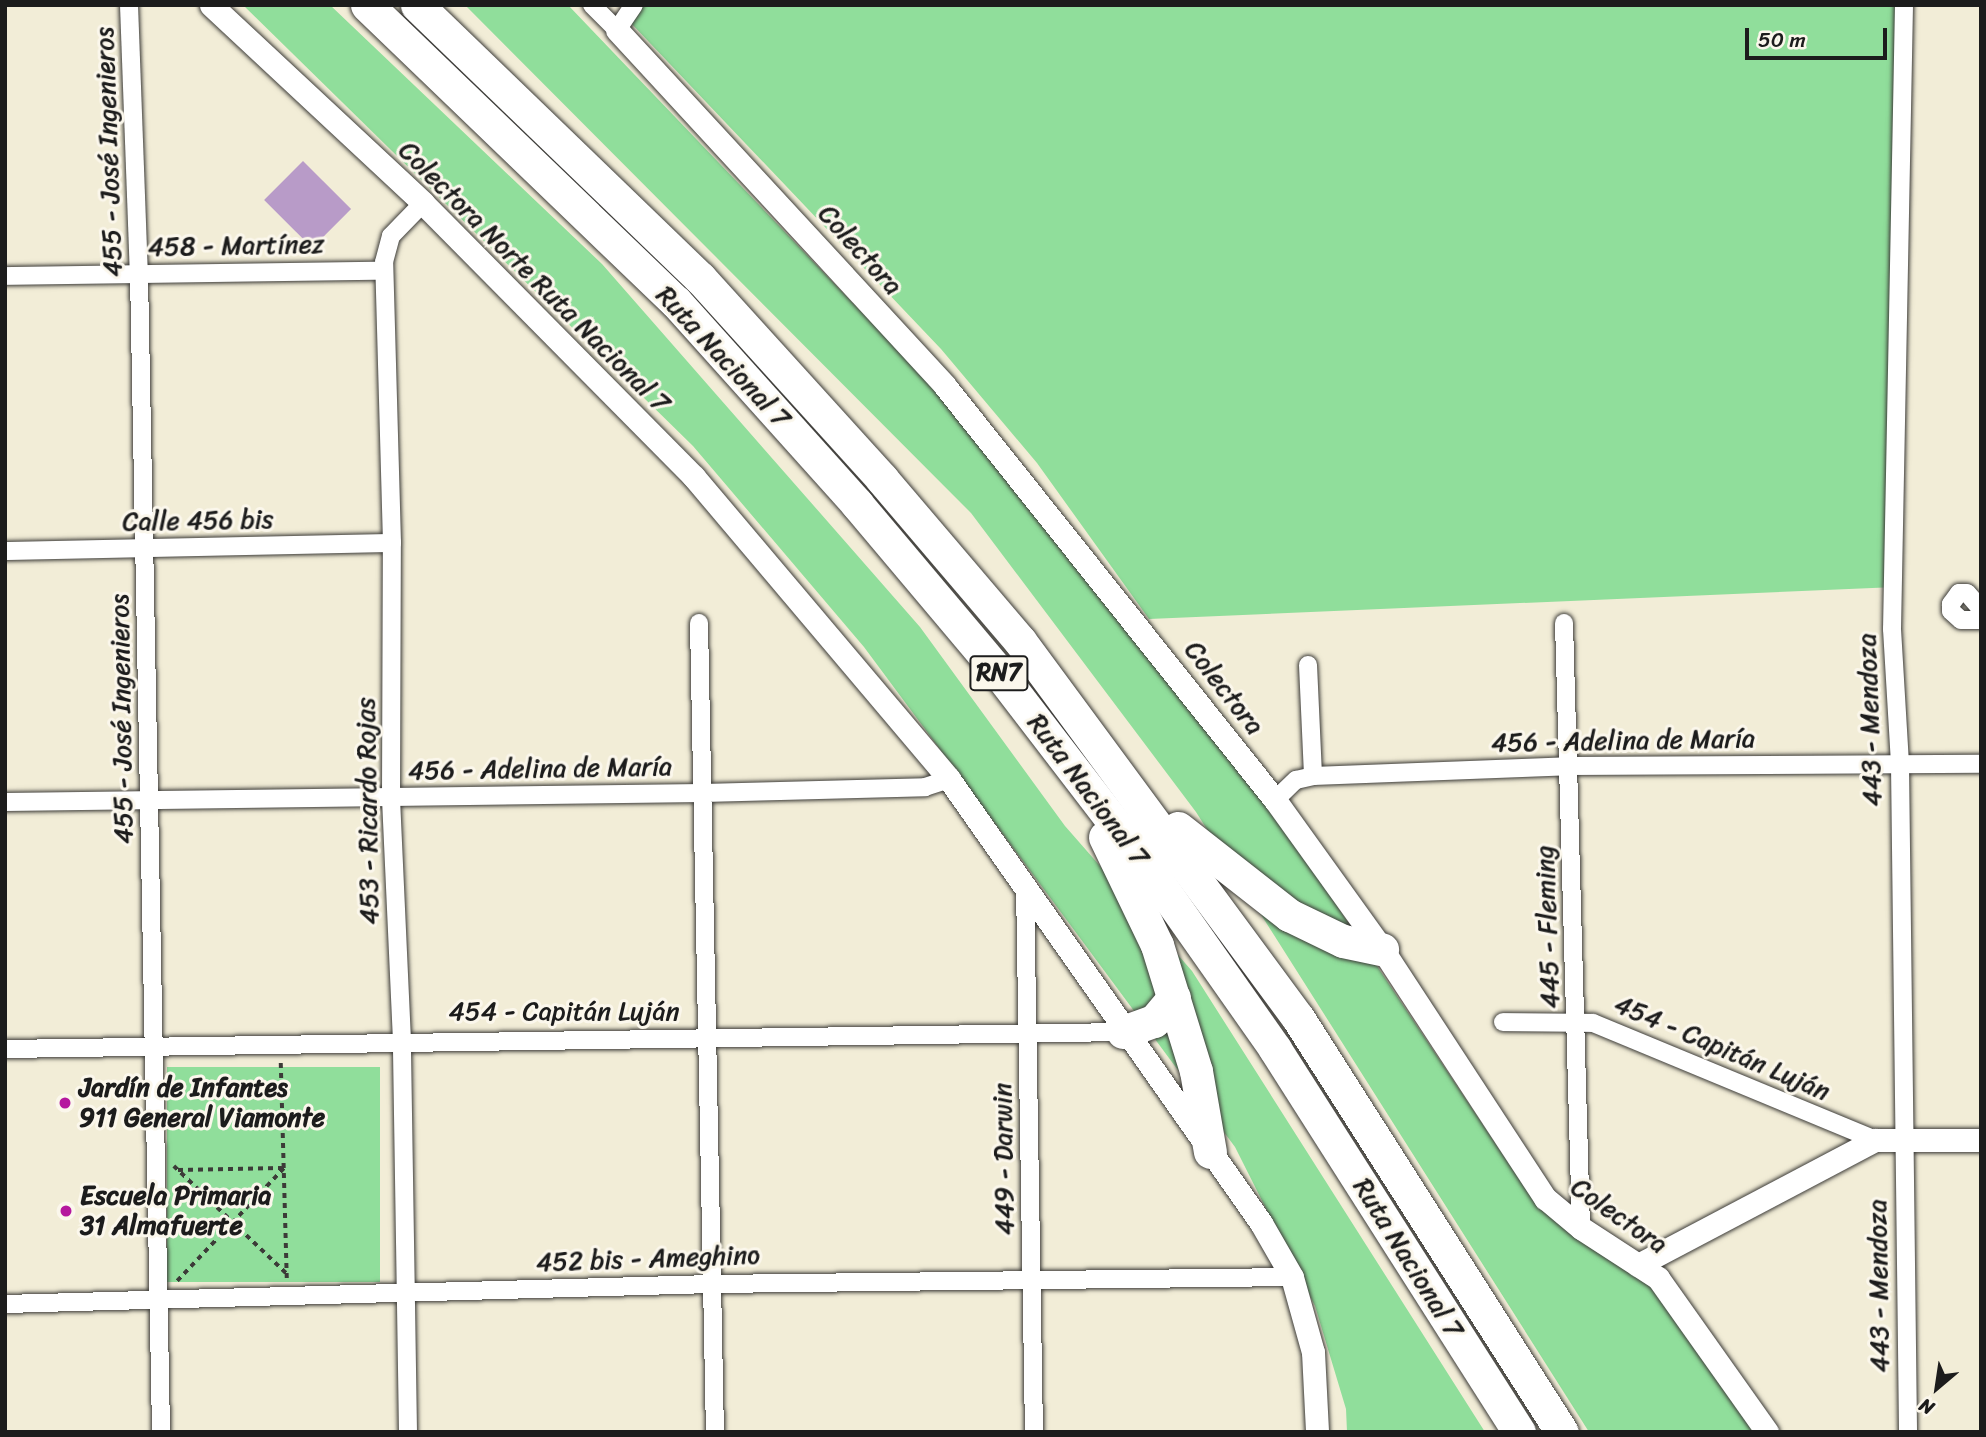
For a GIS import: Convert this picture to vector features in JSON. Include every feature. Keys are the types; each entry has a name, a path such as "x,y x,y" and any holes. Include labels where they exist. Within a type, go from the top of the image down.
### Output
{"highway":[{"name":"Ruta Nacional 7","path":"367,5 676,302 857,504 1046,735 1140,858 1275,1049 1519,1432"},
{"name":"Ruta Nacional 7","path":"417,5 700,278 882,479 1003,621 1129,785 1298,1018 1562,1432"},
{"path":"1046,735 1134,895 1174,997 1196,1071 1209,1152"},
{"path":"1129,785 1202,850 1289,915 1343,941 1382,949"},
{"path":"1123,1032 1154,1021 1174,997"}],"street":[{"name":"455 - José Ingenieros","path":"129,5 139,274 161,1432"},
{"name":"Colectora Norte Ruta Nacional 7","path":"211,5 423,203 694,477 803,602 949,779"},
{"name":"Colectora","path":"592,5 945,386 1275,800 1382,949 1520,1165 1545,1198 1581,1228 1658,1278 1681,1305 1766,1432"},
{"path":"617,30 634,5"},
{"name":"443 - Mendoza","path":"1905,5 1892,629 1900,765 1902,1140 1908,1432"},
{"name":"453 - Ricardo Rojas","path":"408,1432 402,1041 391,796 392,543 384,271 391,236 423,203"},
{"name":"458 - Martínez","path":"5,276 384,271"},
{"name":"Calle 456 bis","path":"5,551 392,543"},
{"path":"1981,609 1967,593 1959,593 1951,604 1951,611 1961,620 1981,620"},
{"name":"445 - Fleming","path":"1564,623 1581,1228"},
{"path":"699,624 715,1432"},
{"path":"1308,666 1313,776"},
{"name":"456 - Adelina de María","path":"1275,800 1296,779 1313,776 1568,766 1981,764"},
{"path":"949,779 1209,1152 1292,1277 1313,1352 1317,1432"},
{"name":"456 - Adelina de María","path":"5,802 703,793 925,787 949,779"},
{"name":"449 - Darwin","path":"1025,886 1034,1432"},
{"name":"454 - Capitán Luján","path":"1503,1022 1593,1023 1875,1140"},
{"name":"454 - Capitán Luján","path":"5,1049 1123,1032"},
{"path":"1638,1265 1875,1140 1981,1140"},
{"name":"452 bis - Ameghino","path":"5,1304 288,1299 713,1284 1292,1277"}],"path":[{"path":"281,1043 288,1299"},
{"path":"156,1149 286,1273"},
{"path":"178,1170 284,1168"},
{"path":"158,1302 231,1220 284,1168"}],"green space":[{"path":"243,5 330,5 602,264 920,627 1065,826 1192,971 1485,1432 1347,1432 1346,1409 1315,1306 1235,1147 864,647 693,446"},
{"path":"465,5 568,5 934,388 1295,843 1529,1194 1557,1220 1665,1295 1753,1432 1589,1432 1196,812 971,513"},
{"path":"638,5 1908,5 1896,587 1149,619 1037,463 941,349 629,21"},
{"path":"167,1067 380,1067 380,1282 167,1282"}],"building":[{"path":"303,161 351,209 312,248 264,200"}],"place":[{"name":"Jardín de Infantes 911 General Viamonte","path":"65,1103"},
{"name":"Escuela Primaria 31 Almafuerte","path":"66,1211"}]}
